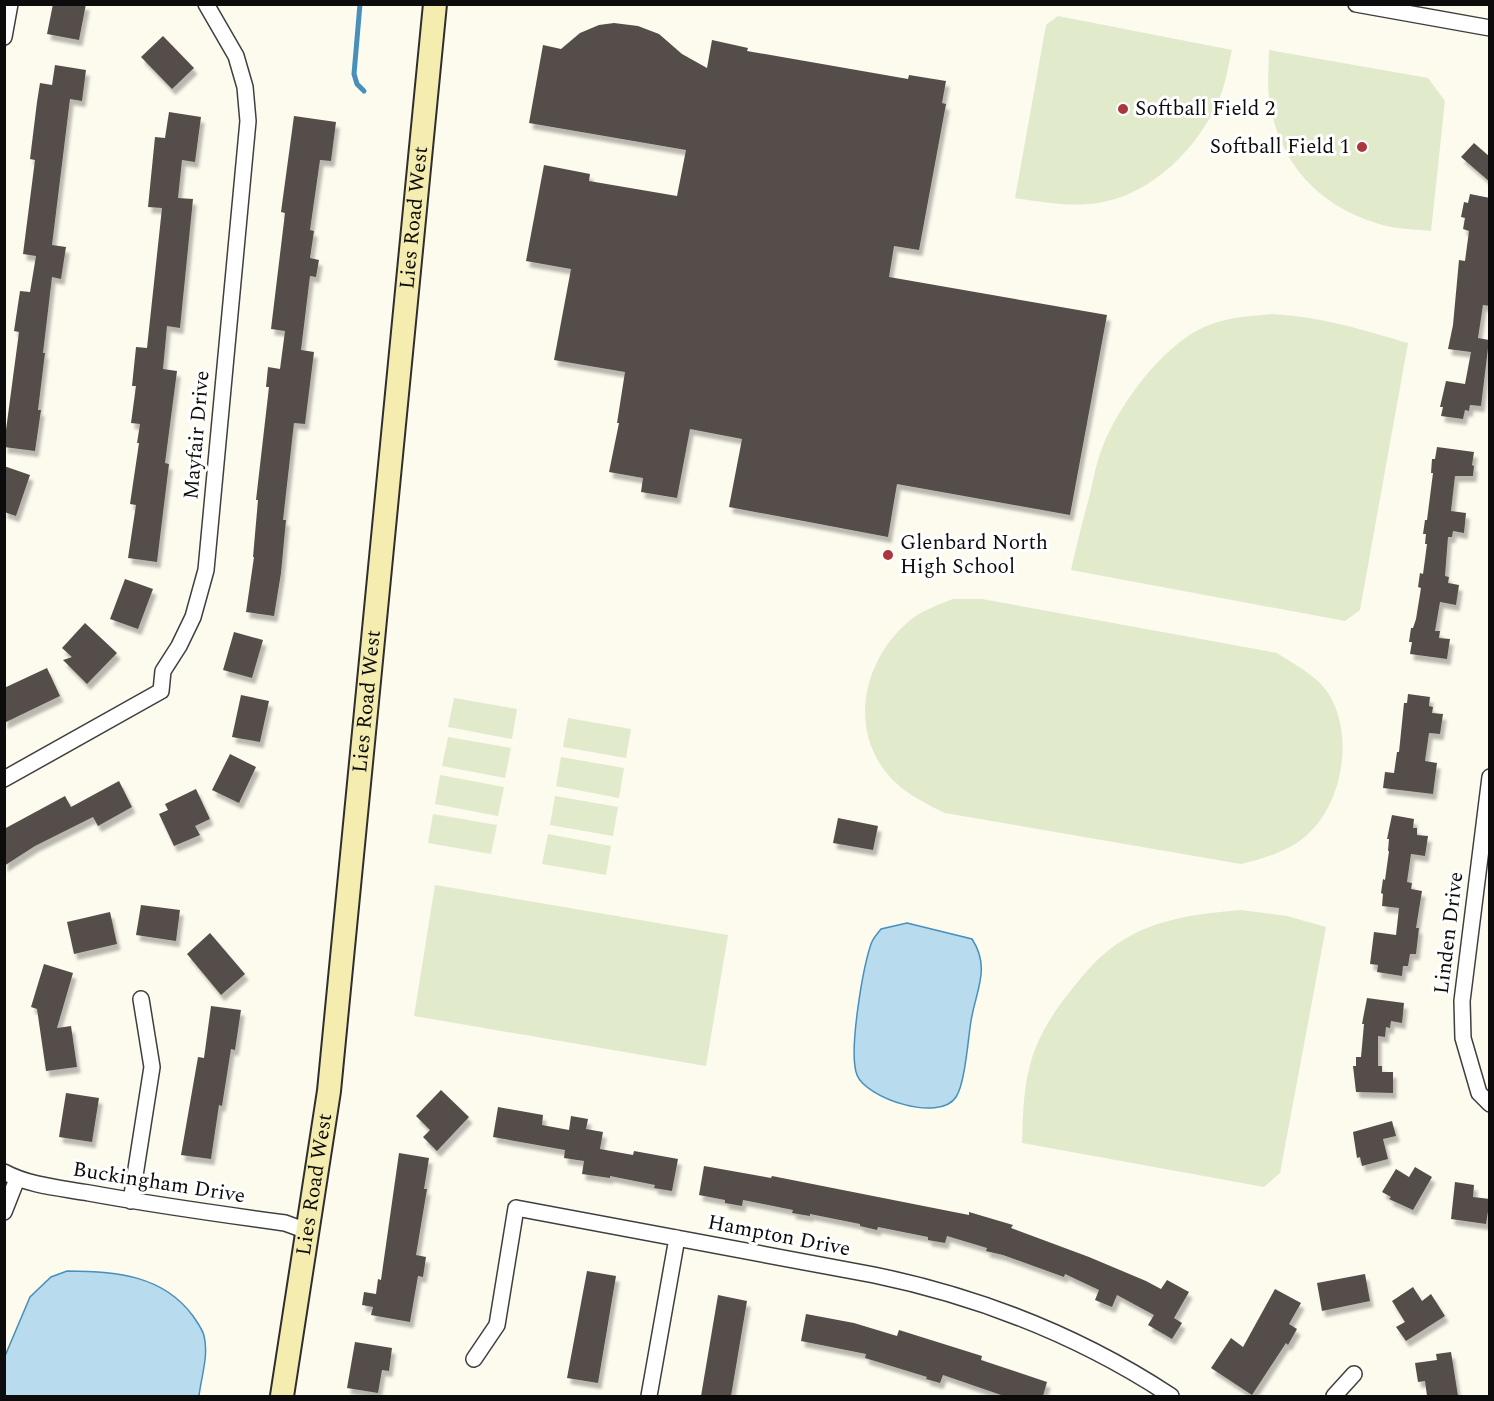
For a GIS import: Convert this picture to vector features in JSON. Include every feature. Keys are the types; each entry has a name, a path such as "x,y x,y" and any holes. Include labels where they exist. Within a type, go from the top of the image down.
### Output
{"street":[{"path":"4,37 10,4"},
{"name":"Mayfair Drive","path":"4,779 161,691 163,671 179,646 193,617 203,585 248,121 245,87 236,56 206,4"},
{"name":"Lies Road West","path":"282,1396 329,1091 435,4"},
{"path":"1356,4 1490,28"},
{"name":"Linden Drive","path":"1484,1098 1463,1038 1462,1001 1490,777"},
{"path":"131,1201 152,1067 141,999"},
{"path":"4,1212 11,1176"},
{"name":"Buckingham Drive","path":"11,1176 131,1201 285,1223 307,1231"},
{"name":"Hampton Drive","path":"474,1359 497,1325 516,1208 874,1275 970,1299 1055,1332 1110,1359 1171,1396"},
{"path":"649,1396 676,1238"},
{"path":"1334,1396 1354,1374"}],"green space":[{"name":"Softball Field 2","path":"1058,16 1232,50 1221,93 1199,135 1171,166 1136,190 1118,198 1098,203 1056,204 1015,198 1046,25"},
{"name":"Softball Field 1","path":"1269,50 1428,78 1445,101 1431,231 1389,226 1354,215 1317,191 1303,176 1290,159 1273,119 1268,91"},
{"path":"1272,314 1357,328 1408,343 1360,610 1345,621 1071,570 1101,451 1132,393 1161,359 1193,333 1217,322"},
{"path":"953,599 982,599 1277,653 1319,682 1331,698 1339,717 1342,760 1331,801 1321,819 1308,834 1293,845 1241,864 945,813 921,801 891,778 874,753 867,733 865,713 867,693 872,673 893,637 918,615"},
{"path":"454,698 517,709 512,739 448,727"},
{"path":"568,718 631,729 626,758 563,747"},
{"path":"448,737 511,748 505,778 442,766"},
{"path":"561,757 624,768 619,798 556,786"},
{"path":"440,775 504,787 498,816 435,804"},
{"path":"555,796 618,807 613,836 550,825"},
{"path":"433,814 497,825 491,854 428,843"},
{"path":"548,834 611,846 606,875 542,864"},
{"path":"435,885 728,935 706,1066 414,1016"},
{"path":"1241,910 1287,916 1326,927 1280,1173 1264,1187 1022,1143 1026,1087 1036,1047 1058,1007 1091,967 1118,943 1151,926 1186,917"}],"water":[{"path":"907,923 972,939 981,960 980,979 959,1091 956,1097 947,1104 935,1108 920,1108 904,1104 874,1092 863,1084 857,1075 855,1064 855,1030 864,971 871,944 881,929"},
{"path":"67,1271 103,1272 137,1278 153,1284 181,1302 193,1316 204,1336 205,1359 199,1396 5,1396 5,1356 30,1297 51,1277"}],"building":[{"path":"53,4 86,4 79,40 47,34"},
{"name":"Glenbard North High School","path":"614,23 638,26 659,34 682,54 707,68 712,40 748,48 747,51 908,79 909,75 946,81 942,103 946,104 919,250 894,246 889,277 1107,315 1070,515 897,484 888,537 729,507 742,439 690,429 677,498 641,492 643,478 609,472 619,423 617,423 625,372 554,360 571,269 526,261 544,165 590,174 589,181 677,196 686,150 529,123 543,45 561,49 580,33 599,25"},
{"path":"163,36 194,68 172,89 141,57"},
{"path":"55,65 86,70 82,101 70,99 52,245 66,247 61,279 52,277 38,410 41,410 35,451 4,447 4,445 19,332 14,331 20,291 30,292 36,256 23,254 35,160 30,159 37,102 40,83 52,85"},
{"path":"169,112 201,117 195,162 182,160 178,198 193,199 180,328 167,326 163,369 177,371 165,463 169,464 157,562 128,558 136,505 130,504 140,424 131,423 136,386 132,386 136,347 147,348 162,208 148,207 155,137 165,138"},
{"path":"294,116 336,122 331,161 320,160 310,230 314,231 310,258 319,260 316,277 310,276 301,350 314,352 305,424 294,423 283,520 286,520 281,573 274,616 246,612 254,557 258,500 256,500 269,387 266,387 268,367 280,369 285,331 271,329 285,213 281,212"},
{"path":"1474,143 1490,157 1490,182 1461,157"},
{"path":"1470,194 1490,198 1490,306 1483,305 1478,338 1489,340 1481,406 1470,405 1469,411 1465,410 1463,419 1441,416 1443,407 1440,407 1446,381 1465,384 1471,352 1448,349 1453,325 1459,260 1465,261 1469,231 1463,229 1465,218 1461,217 1464,202 1468,203"},
{"path":"1437,447 1474,452 1473,476 1455,476 1451,511 1466,513 1464,533 1453,531 1452,537 1448,537 1445,576 1449,577 1448,583 1459,585 1456,605 1440,602 1435,631 1440,631 1439,638 1450,639 1447,659 1410,654 1412,642 1409,642 1411,628 1416,619 1421,588 1418,587 1420,573 1423,574 1427,544 1425,544 1426,534 1423,534 1433,473 1431,473 1432,459 1435,459"},
{"path":"4,466 30,475 16,516 4,512"},
{"path":"125,579 153,589 138,629 110,619"},
{"path":"85,623 117,653 87,684 63,660 72,657 62,648"},
{"path":"234,632 263,640 252,678 223,670"},
{"path":"47,668 60,696 4,723 4,688"},
{"path":"1408,694 1430,697 1429,706 1433,707 1432,713 1443,714 1440,734 1429,733 1425,761 1437,763 1433,794 1383,788 1385,772 1394,773 1397,752 1399,752 1404,703 1407,703"},
{"path":"241,695 269,701 260,742 232,737"},
{"path":"230,754 256,767 239,803 212,790"},
{"path":"119,781 132,807 98,826 93,817 35,846 4,866 4,829 65,796 71,807"},
{"path":"196,789 210,819 195,826 200,835 174,846 159,814 168,810 165,804"},
{"path":"1392,815 1414,819 1413,828 1417,828 1417,835 1428,836 1425,856 1411,854 1407,882 1412,883 1411,889 1422,891 1416,928 1419,928 1416,954 1410,954 1408,966 1403,966 1402,976 1377,972 1378,965 1370,964 1374,932 1396,935 1399,908 1382,906 1383,894 1381,893 1383,879 1385,880 1389,851 1389,839 1387,839"},
{"path":"838,818 878,826 873,850 833,843"},
{"path":"141,905 180,910 176,941 136,935"},
{"path":"110,912 117,944 74,954 67,922"},
{"path":"210,933 245,974 221,995 187,954"},
{"path":"44,964 73,973 57,1028 71,1026 77,1067 46,1071 37,1009 31,1007"},
{"path":"1367,998 1404,1003 1402,1023 1391,1021 1390,1028 1386,1027 1385,1037 1378,1036 1378,1066 1382,1066 1382,1072 1393,1072 1393,1093 1356,1092 1353,1066 1356,1066 1356,1057 1361,1057 1364,1024 1362,1024"},
{"path":"211,1006 241,1010 235,1050 231,1049 222,1106 219,1105 211,1159 181,1155 198,1057 204,1058"},
{"path":"441,1090 469,1117 437,1151 423,1137 430,1130 416,1116"},
{"path":"66,1093 99,1098 92,1142 59,1137"},
{"path":"498,1107 543,1115 542,1125 569,1130 571,1116 588,1119 586,1129 603,1132 600,1149 633,1155 634,1151 678,1159 672,1191 654,1188 655,1185 610,1176 610,1178 582,1174 584,1161 564,1158 565,1150 493,1137"},
{"path":"1392,1121 1396,1136 1383,1139 1388,1159 1362,1166 1360,1157 1357,1158 1353,1132"},
{"path":"399,1153 429,1158 424,1189 427,1189 416,1255 426,1257 423,1277 418,1276 410,1322 371,1315 373,1307 362,1305 364,1292 376,1294 378,1279 381,1280"},
{"path":"704,1166 771,1178 772,1176 969,1215 969,1212 1013,1225 1011,1228 1089,1257 1161,1289 1167,1280 1189,1292 1174,1318 1182,1323 1172,1339 1148,1325 1154,1315 1117,1295 1112,1307 1095,1300 1099,1290 1065,1274 1064,1277 986,1251 987,1248 947,1236 945,1243 928,1240 928,1237 878,1227 877,1230 860,1226 860,1224 810,1214 810,1216 792,1213 793,1210 743,1200 742,1206 699,1195"},
{"path":"1415,1167 1432,1177 1413,1210 1389,1199 1391,1197 1382,1192 1396,1169 1409,1177"},
{"path":"1455,1182 1474,1185 1473,1197 1490,1199 1486,1224 1451,1219"},
{"path":"587,1271 616,1276 598,1383 567,1378"},
{"path":"1365,1274 1370,1301 1322,1311 1317,1283"},
{"path":"1413,1287 1422,1301 1431,1294 1445,1316 1406,1341 1396,1327 1405,1322 1392,1301"},
{"path":"1275,1289 1301,1303 1289,1324 1297,1329 1252,1395 1211,1368 1231,1338 1243,1347"},
{"path":"718,1295 747,1301 731,1396 701,1396"},
{"path":"806,1314 854,1323 897,1336 899,1330 982,1356 981,1360 1047,1382 1043,1396 1004,1396 943,1375 940,1383 865,1358 866,1354 801,1341"},
{"path":"355,1342 392,1348 389,1371 382,1370 378,1393 347,1388"},
{"path":"1451,1352 1458,1396 1427,1396 1425,1381 1418,1382 1415,1363 1437,1360 1436,1354"}],"waterway":[{"path":"360,4 354,74 357,84 364,91"}],"place":[{"name":"Softball Field 2","path":"1123,109"},
{"name":"Softball Field 1","path":"1362,147"},
{"name":"Glenbard North High School","path":"888,555"}]}
